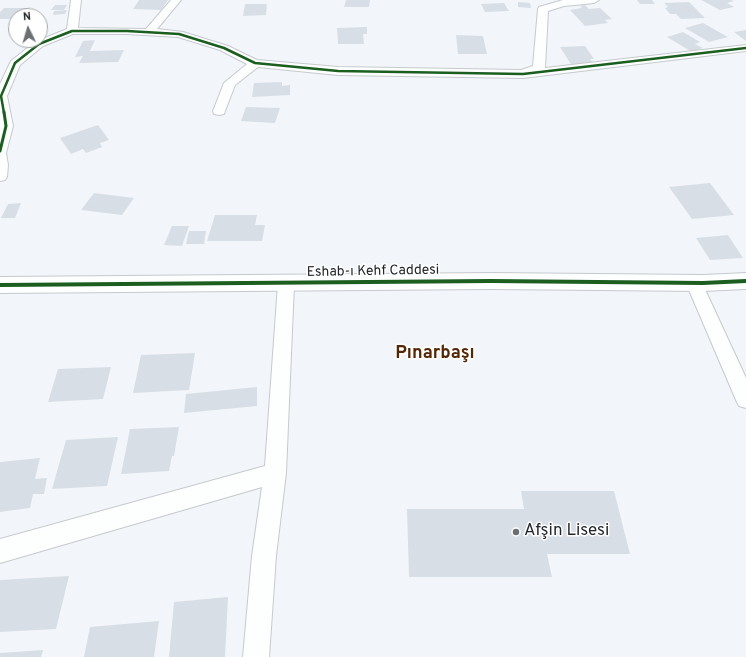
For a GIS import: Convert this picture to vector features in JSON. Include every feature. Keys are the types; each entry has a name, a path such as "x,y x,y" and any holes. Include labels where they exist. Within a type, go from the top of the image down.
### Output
{"street":[{"path":"72,31 76,0"},
{"path":"148,32 176,0"},
{"path":"523,74 539,68 543,9 564,3 594,0"},
{"path":"0,151 6,126 1,96 15,63 39,44 72,31 179,34 224,48 255,63 338,71 523,74 746,48"},
{"path":"219,110 230,83 255,63"},
{"path":"0,155 0,176"},
{"name":"Eshab-ı Kehf Caddesi","path":"0,285 491,282 694,283 746,281"},
{"path":"694,283 746,400"},
{"path":"256,657 264,556 275,473 286,284"},
{"path":"0,551 275,473"}],"building":[{"path":"139,0 168,0 161,10 133,9"},
{"path":"346,0 370,0 369,7 344,7"},
{"path":"637,0 652,0 655,4 640,4"},
{"path":"701,0 731,0 734,1 727,3 734,7 720,10"},
{"path":"518,2 530,3 531,8 518,7"},
{"path":"689,2 705,18 681,19 676,14 670,14 665,8 668,7 664,3"},
{"path":"504,3 509,11 485,12 481,4"},
{"path":"245,4 267,4 266,15 243,16"},
{"path":"55,5 67,5 64,10 51,10"},
{"path":"585,5 589,9 600,8 612,19 605,20 608,23 585,26 570,10 582,8 580,6"},
{"path":"4,8 8,8 8,19 0,19 0,12"},
{"path":"67,10 65,14 53,15 54,11"},
{"path":"703,23 728,37 709,42 685,28"},
{"path":"367,27 367,34 363,34 364,44 338,44 337,28"},
{"path":"746,30 746,41 734,32"},
{"path":"683,32 700,42 695,44 703,48 692,52 667,37"},
{"path":"456,35 483,36 487,54 458,54"},
{"path":"95,40 90,51 124,50 118,62 79,63 83,56 75,57 83,41"},
{"path":"585,46 594,59 590,59 594,64 572,66 560,47"},
{"path":"282,82 282,86 290,85 290,95 252,97 254,83"},
{"path":"246,107 280,108 275,123 241,121"},
{"path":"98,125 109,140 100,143 102,147 86,153 83,149 71,154 60,138"},
{"path":"710,183 734,215 692,219 669,187"},
{"path":"94,193 134,198 122,215 81,210"},
{"path":"21,203 15,218 1,218 8,204"},
{"path":"215,215 257,215 255,225 265,225 262,241 207,241"},
{"path":"172,226 189,226 182,246 164,245"},
{"path":"189,231 206,231 204,244 186,244"},
{"path":"728,235 743,258 710,260 696,238"},
{"path":"195,353 189,390 133,393 141,355"},
{"path":"111,367 103,399 48,402 58,369"},
{"path":"257,387 257,406 184,413 186,394"},
{"path":"179,427 174,456 172,456 169,471 121,474 130,429"},
{"path":"118,437 107,486 52,489 66,440"},
{"path":"40,458 35,479 47,478 44,494 33,494 30,508 0,512 0,462"},
{"name":"Afşin Lisesi","path":"521,491 614,491 630,554 547,554 552,577 409,577 407,509 524,509"},
{"path":"69,576 56,629 0,632 0,580"},
{"path":"228,597 225,657 169,657 174,602"},
{"path":"159,621 154,657 84,657 90,627"},
{"path":"43,650 41,657 0,657 0,653"}],"cycle path":[{"path":"0,151 6,126 1,96 15,63 39,44 72,31 127,31 179,34 224,48 255,63 338,71 523,74 746,48"},
{"path":"0,285 491,281 703,283 746,281"}],"place":[{"name":"Afşin Lisesi","path":"516,532"}],"district":[{"name":"Pınarbaşı","path":"435,354"}]}
